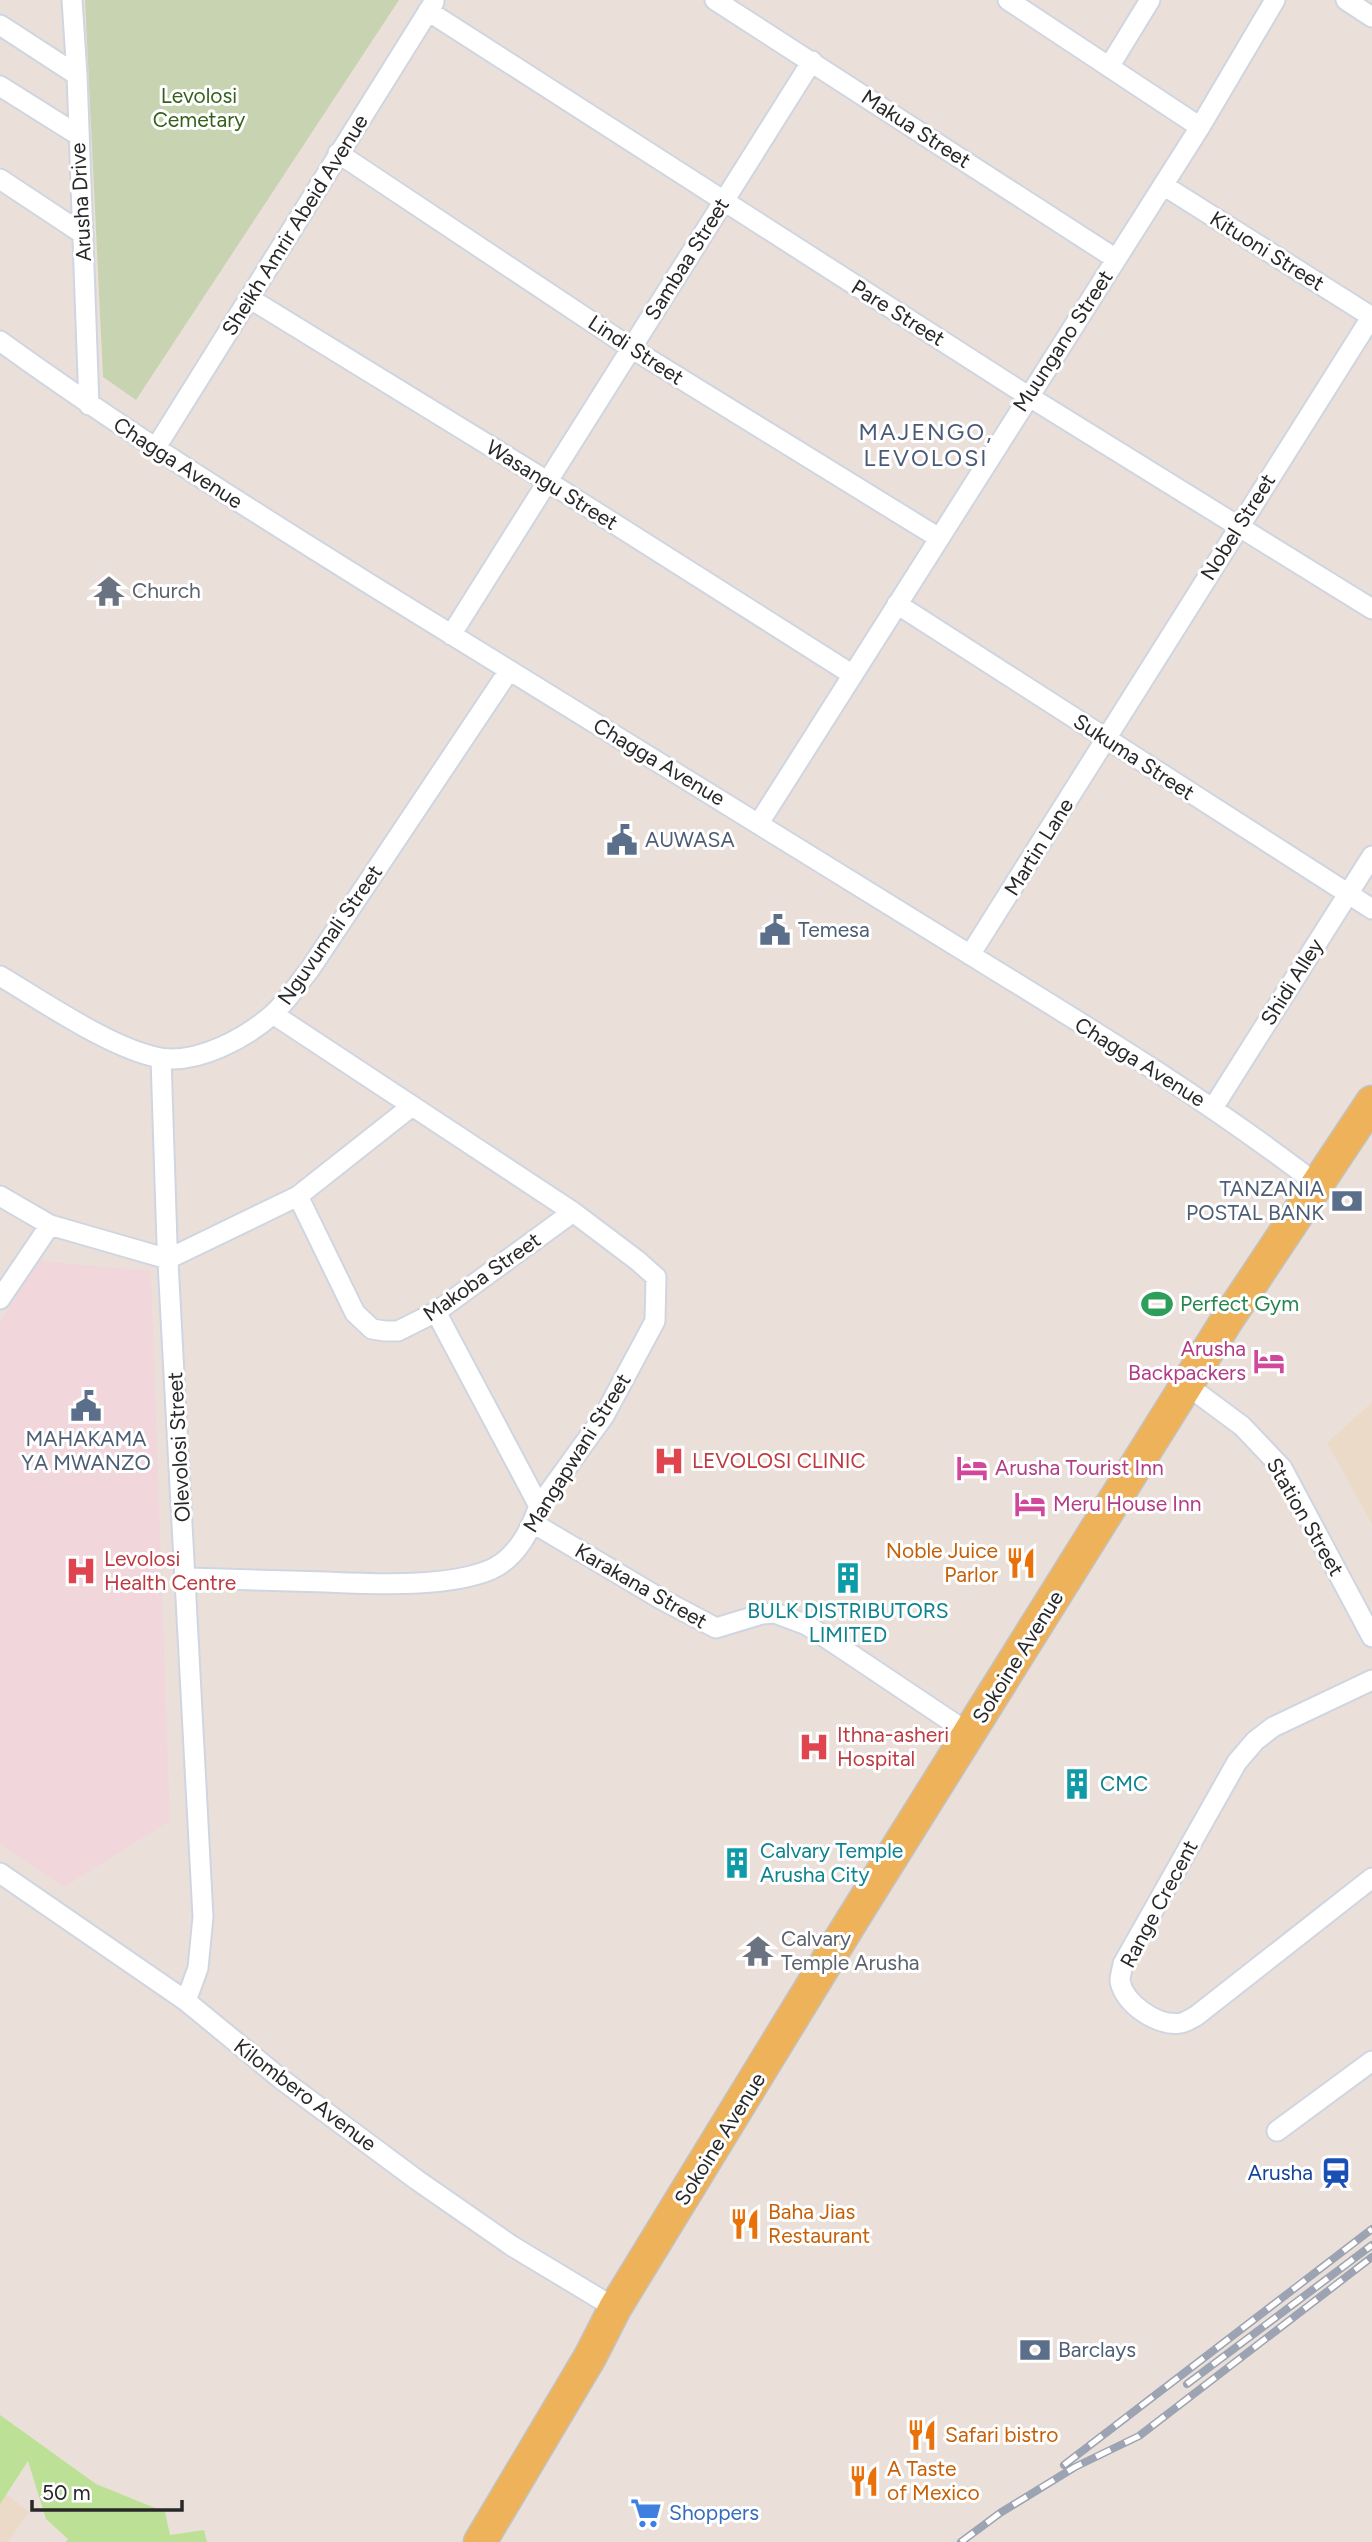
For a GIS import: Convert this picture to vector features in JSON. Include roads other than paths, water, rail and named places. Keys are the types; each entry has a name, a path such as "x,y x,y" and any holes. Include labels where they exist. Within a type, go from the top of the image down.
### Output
{"main road":[{"name":"Sokoine Avenue","path":"480,2542 590,2357 615,2308 851,1922 1227,1320 1372,1102"}],"street":[{"name":"Arusha Drive","path":"72,0 89,405"},
{"name":"Makua Street","path":"715,0 1116,259"},
{"path":"1007,0 1200,127"},
{"path":"1109,67 1150,0"},
{"name":"Muungano Street","path":"759,822 1200,127 1275,0"},
{"path":"1346,0 1372,17"},
{"name":"Sheikh Amrir Abeid Avenue","path":"155,449 432,6"},
{"name":"Pare Street","path":"432,6 723,202 1028,396 1372,609"},
{"path":"0,25 77,75"},
{"name":"Sambaa Street","path":"451,635 812,61"},
{"path":"0,86 78,135"},
{"name":"Lindi Street","path":"338,153 631,348 939,538"},
{"path":"0,179 83,234"},
{"name":"Kituoni Street","path":"1163,185 1372,317"},
{"name":"Wasangu Street","path":"249,298 547,481 853,675"},
{"name":"Nobel Street","path":"1107,740 1239,525 1372,317"},
{"name":"Chagga Avenue","path":"0,341 155,449 509,671 759,822 1213,1108 1318,1185"},
{"name":"Sukuma Street","path":"897,604 1372,909"},
{"name":"Nguvumali Street","path":"0,976 121,1045 160,1058 182,1059 211,1050 255,1028 273,1014 310,969 509,671"},
{"name":"Martin Lane","path":"970,955 1107,740"},
{"name":"Shidi Alley","path":"1213,1108 1372,856"},
{"name":"Mangapwani Street","path":"187,1578 391,1584 454,1578 492,1568 516,1551 536,1514 604,1416 655,1321 656,1277 573,1212 273,1014"},
{"name":"Olevolosi Street","path":"160,1058 167,1259 187,1578 203,1917 198,1968 186,2001"},
{"path":"0,1196 50,1225 167,1259 298,1196 412,1106"},
{"name":"Makoba Street","path":"298,1196 355,1313 372,1329 398,1331 436,1312 573,1212"},
{"path":"0,1299 50,1225"},
{"path":"436,1312 536,1514"},
{"name":"Station Street","path":"1188,1386 1242,1426 1282,1468 1372,1637"},
{"name":"Karakana Street","path":"536,1514 661,1599 716,1628 762,1614 775,1613 807,1625 970,1734"},
{"name":"Range Crecent","path":"1372,1680 1273,1727 1255,1741 1237,1762 1123,1965 1120,1980 1125,1994 1137,2007 1153,2017 1169,2023 1182,2023 1196,2016 1372,1878"},
{"name":"Kilombero Avenue","path":"0,1873 186,2001 281,2079 417,2180 512,2246 615,2308"},
{"path":"1277,2131 1372,2061"}],"railway":[{"path":"1064,2465 1372,2229"},
{"path":"1187,2384 1372,2245"},
{"path":"961,2542 1000,2513 1075,2467 1139,2436 1372,2257"}],"place":[{"name":"Church","path":"109,591"},
{"name":"AUWASA","path":"622,840"},
{"name":"Temesa","path":"775,930"},
{"name":"TANZANIA POSTAL BANK","path":"1347,1201"},
{"name":"Perfect Gym","path":"1157,1304"},
{"name":"Arusha Backpackers","path":"1269,1361"},
{"name":"MAHAKAMA YA MWANZO","path":"86,1406"},
{"name":"LEVOLOSI CLINIC","path":"669,1461"},
{"name":"Arusha Tourist Inn","path":"972,1468"},
{"name":"Meru House Inn","path":"1030,1504"},
{"name":"Noble Juice Parlor","path":"1021,1563"},
{"name":"Levolosi Health Centre","path":"81,1571"},
{"name":"BULK DISTRIBUTORS LIMITED","path":"848,1578"},
{"name":"Ithna-asheri Hospital","path":"814,1747"},
{"name":"CMC","path":"1077,1784"},
{"name":"Calvary Temple Arusha City","path":"737,1863"},
{"name":"Calvary Temple Arusha","path":"758,1951"},
{"name":"Arusha","path":"1336,2173"},
{"name":"Baha Jias Restaurant","path":"745,2224"},
{"name":"Barclays","path":"1035,2350"},
{"name":"Safari bistro","path":"922,2435"},
{"name":"A Taste of Mexico","path":"864,2481"},
{"name":"Shoppers","path":"646,2513"}],"district":[{"name":"MAJENGO, LEVOLOSI","path":"926,445"}],"park label":[{"name":"Levolosi Cemetary","path":"199,108"}]}
